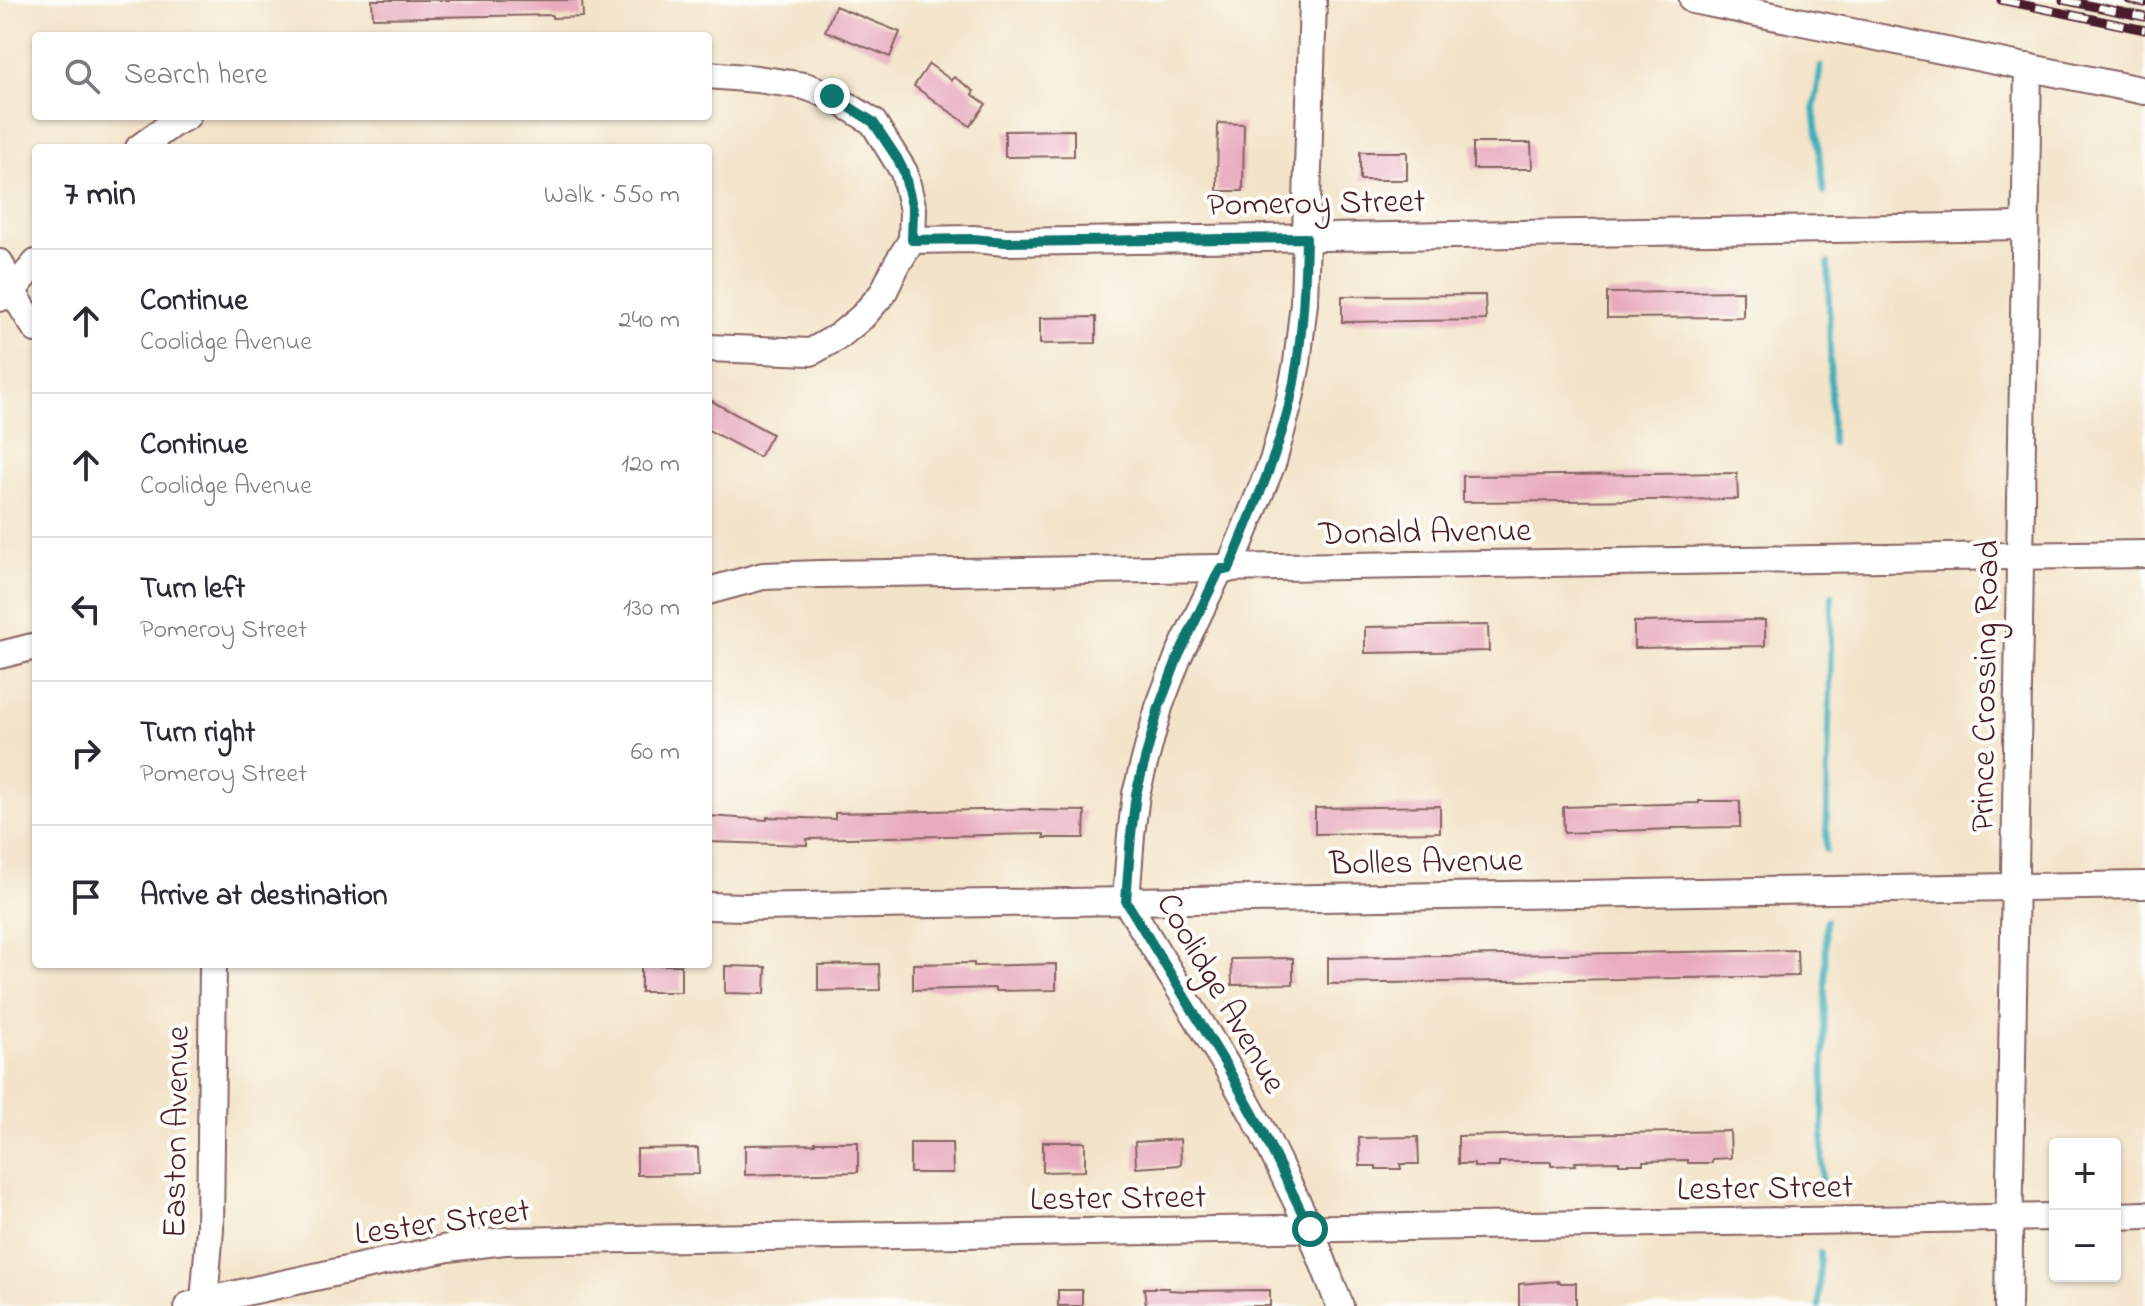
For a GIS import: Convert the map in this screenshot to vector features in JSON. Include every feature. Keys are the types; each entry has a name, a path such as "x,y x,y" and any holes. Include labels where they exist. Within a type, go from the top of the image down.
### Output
{"street":[{"name":"Coolidge Avenue","path":"1313,0 1302,327 1289,403 1273,461 1225,569 1178,657 1159,707 1136,794 1126,901 1263,1132 1310,1229 1340,1306"},
{"path":"1693,0 2145,91"},
{"name":"Prince Crossing Road","path":"2008,1306 2028,67"},
{"path":"712,75 805,86 832,96 873,122 904,172 913,210 912,240 883,293 862,317 839,336 811,352 712,348"},
{"path":"144,144 181,120"},
{"name":"Pomeroy Street","path":"912,240 1005,242 2024,226"},
{"path":"0,263 6,295 32,324"},
{"path":"6,295 32,267"},
{"name":"Donald Avenue","path":"712,590 763,576 2145,554"},
{"path":"0,655 32,647"},
{"name":"Bolles Avenue","path":"712,906 2145,885"},
{"name":"Easton Avenue","path":"196,1304 210,1229 213,968"},
{"path":"2121,1216 2145,1215"},
{"name":"Lester Street","path":"196,1304 448,1248 504,1241 2049,1217"}],"building":[{"path":"372,0 582,0 583,17 373,18"},
{"path":"835,6 900,32 890,57 825,31"},
{"path":"929,64 951,80 954,77 974,91 972,94 986,104 970,126 914,86"},
{"path":"1218,123 1244,124 1243,191 1217,191"},
{"path":"1074,130 1074,156 1005,157 1005,131"},
{"path":"1473,143 1531,143 1532,169 1473,169"},
{"path":"1360,152 1407,152 1407,180 1360,180"},
{"path":"1743,291 1743,317 1607,318 1607,293"},
{"path":"1485,295 1486,320 1342,322 1342,296"},
{"path":"1096,317 1096,343 1040,344 1040,318"},
{"path":"712,401 772,434 759,457 712,432"},
{"path":"1737,473 1738,499 1463,502 1463,476"},
{"path":"1765,620 1765,646 1634,648 1634,622"},
{"path":"1488,625 1489,651 1365,653 1365,627"},
{"path":"1740,801 1740,827 1564,833 1563,807"},
{"path":"1440,806 1440,832 1315,834 1315,808"},
{"path":"1030,809 1085,811 1084,838 1044,838 1044,834 807,839 807,845 712,842 712,816 767,820 767,817 835,819 835,813"},
{"path":"1797,950 1798,976 1328,984 1328,958"},
{"path":"1293,958 1293,984 1232,985 1231,959"},
{"path":"974,963 974,966 1056,964 1056,990 913,990 913,964"},
{"path":"879,964 880,990 818,991 818,965"},
{"path":"725,966 766,967 765,994 725,993"},
{"path":"641,968 681,968 681,992 641,992"},
{"path":"1730,1131 1731,1158 1712,1159 1712,1163 1688,1163 1688,1160 1619,1164 1619,1161 1551,1166 1551,1162 1499,1162 1499,1167 1458,1164 1458,1136"},
{"path":"1418,1137 1419,1164 1400,1164 1401,1169 1360,1166 1359,1138"},
{"path":"1180,1139 1181,1165 1136,1168 1135,1142"},
{"path":"858,1142 858,1172 745,1175 745,1145"},
{"path":"1043,1142 1085,1142 1085,1171 1043,1172"},
{"path":"910,1143 952,1143 953,1173 910,1173"},
{"path":"698,1148 699,1174 637,1175 637,1149"},
{"path":"1576,1283 1576,1306 1519,1306 1519,1284"},
{"path":"1144,1288 1270,1290 1270,1306 1146,1306"},
{"path":"1058,1290 1082,1290 1082,1306 1058,1306"}],"waterway":[{"path":"1821,66 1814,108 1824,193"},
{"path":"1828,263 1832,443"},
{"path":"1826,850 1832,595"},
{"path":"1822,1185 1826,920"},
{"path":"1819,1306 1820,1252"}],"railway":[{"path":"2001,0 2145,30"},
{"path":"2063,0 2145,17"},
{"path":"2129,0 2145,3"}],"route":[{"path":"832,96 873,122 897,158 904,172 913,210 912,240 1005,242 1306,238 1302,327 1289,403 1273,461 1229,569 1220,569 1178,657 1159,707 1136,794 1126,901 1226,1065 1310,1229"}]}
